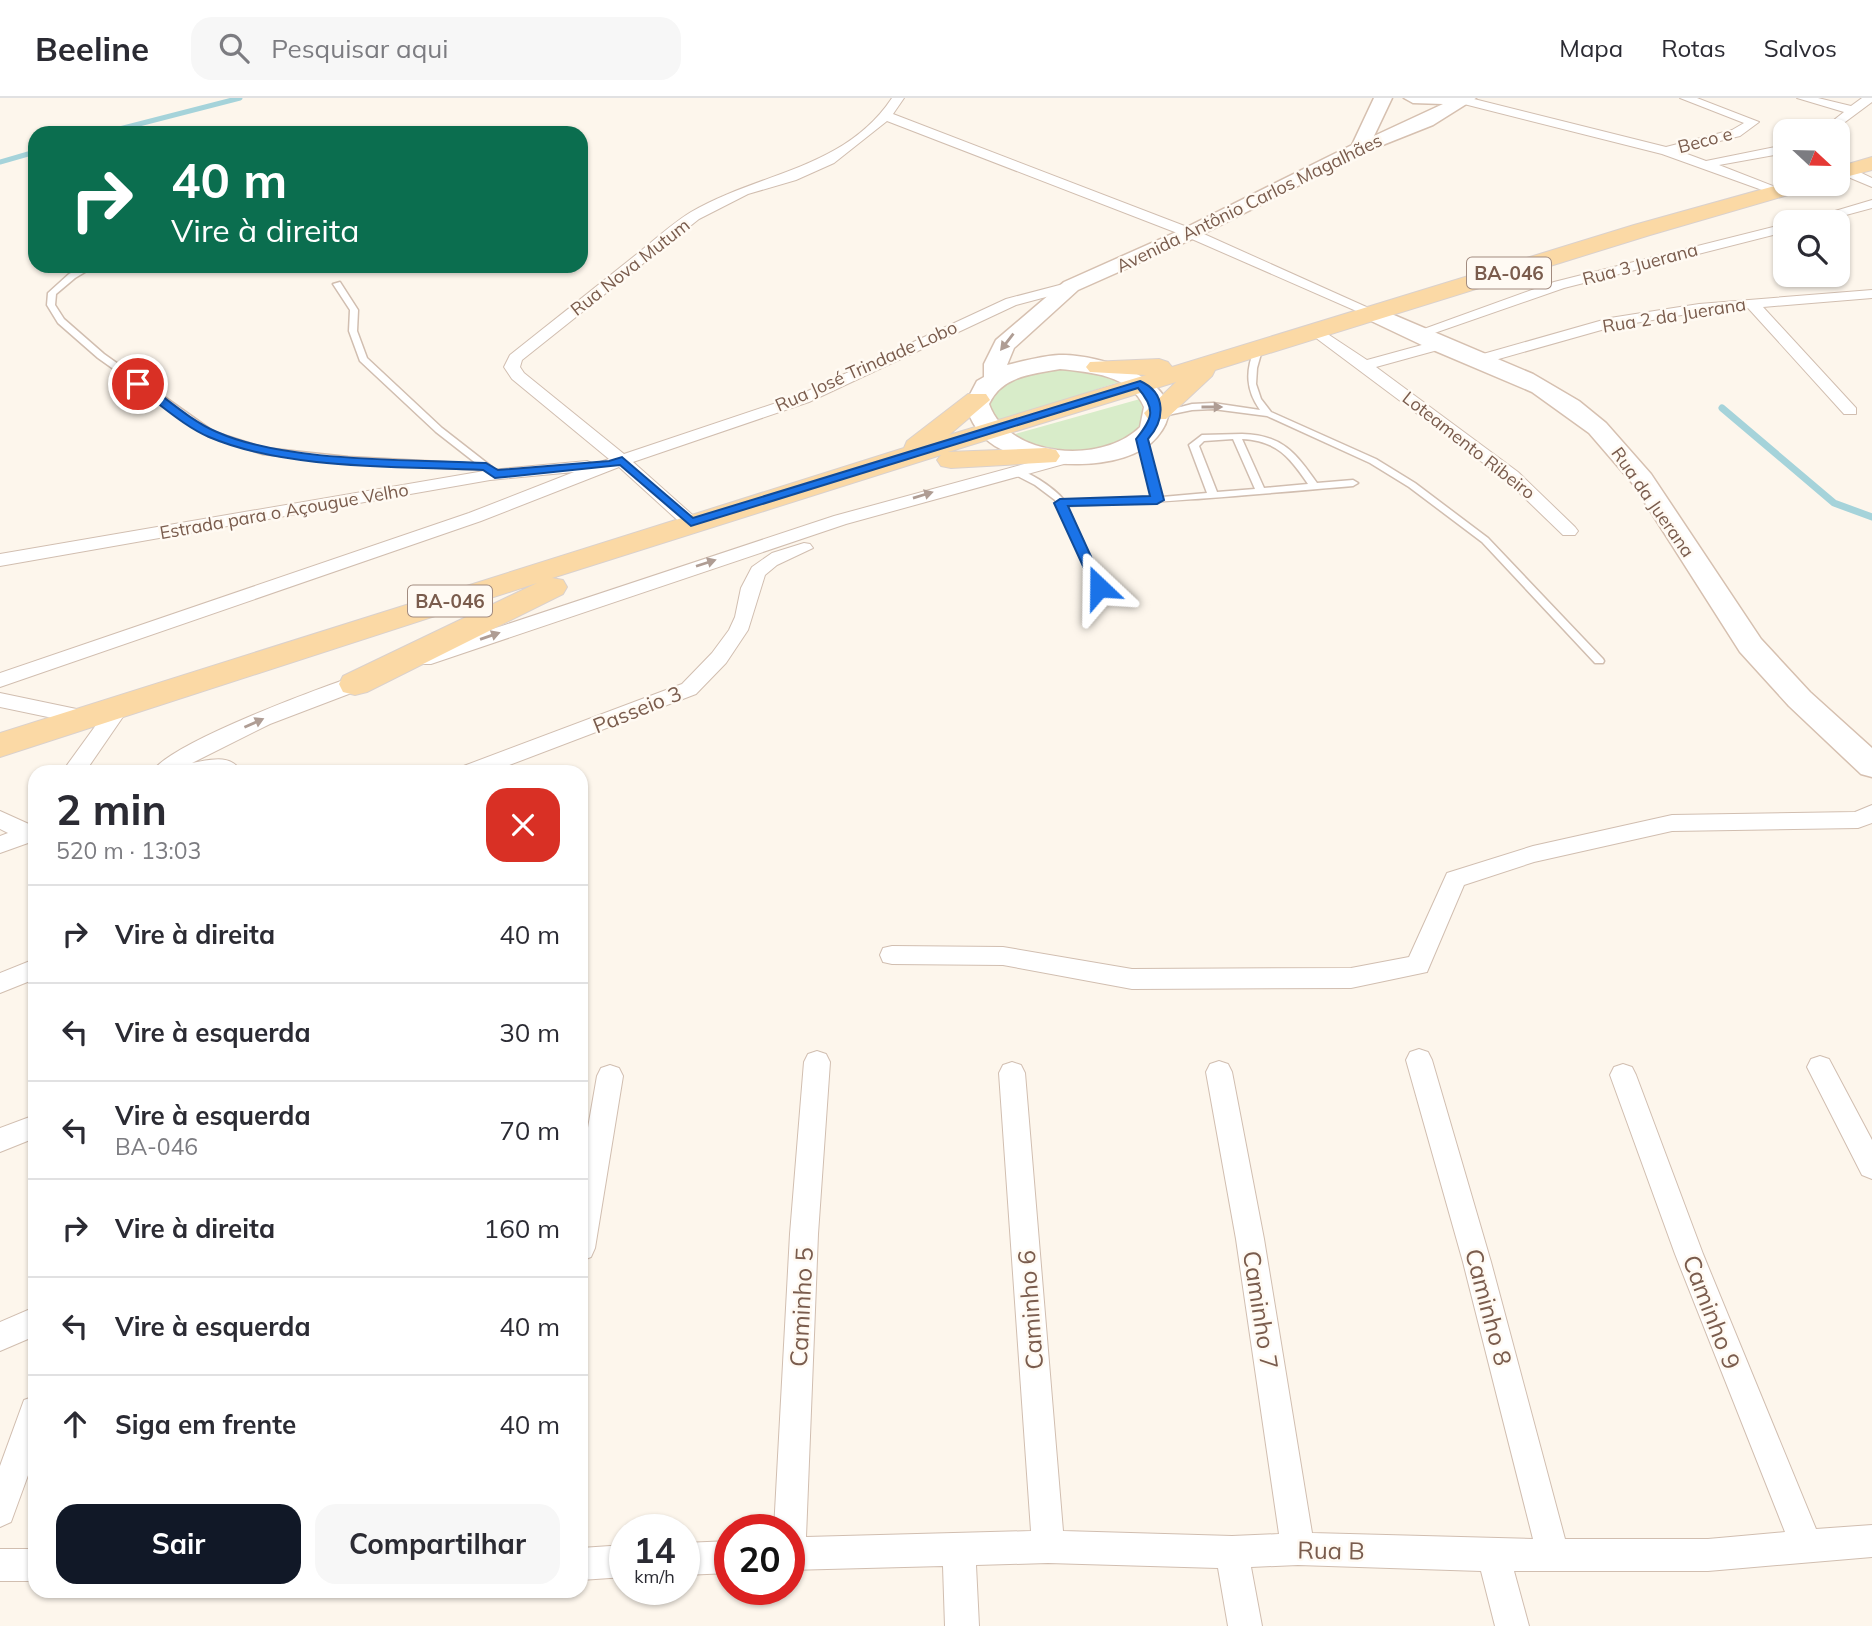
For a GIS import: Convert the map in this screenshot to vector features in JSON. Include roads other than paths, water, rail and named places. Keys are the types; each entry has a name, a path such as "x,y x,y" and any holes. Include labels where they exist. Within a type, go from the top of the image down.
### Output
{"main road":[{"path":"1413,98 1465,99"},
{"path":"1413,98 1432,118"},
{"name":"Avenida Antônio Carlos Magalhães","path":"996,377 998,355 1015,332 1071,286 1190,233 1359,148 1432,118 1465,99"},
{"path":"1359,148 1390,106 1432,118"},
{"path":"1850,170 1872,163"},
{"name":"BA-046","path":"0,745 691,523 1642,230 1773,194"},
{"name":"Rua da Juerana","path":"1375,314 1429,340 1531,381 1572,407 1612,442 1629,460 1736,626 1775,676 1872,766"},
{"path":"1036,315 1037,333 1060,362"},
{"path":"901,458 977,400 984,388 996,377 1014,369 1060,362 1099,366 1212,363"},
{"path":"1156,415 1212,363"},
{"path":"901,458 942,460 1100,456 1124,449 1142,439 1153,426 1156,415 1152,398 1140,384 1099,366"},
{"path":"977,400 977,417 989,433 1004,443 1055,457"},
{"path":"355,684 653,535"}],"street":[{"path":"898,98 886,116 1190,233 1375,314"},
{"name":"Beco e","path":"1666,151 1736,133 1753,122 1685,98"},
{"path":"1803,98 1853,110"},
{"path":"1841,119 1870,98"},
{"path":"1465,99 1708,163 1773,189"},
{"name":"Rua Nova Mutum","path":"616,462 518,376 512,366 515,358 694,216 743,191 813,169 830,160 886,116"},
{"path":"1708,163 1773,151"},
{"path":"1850,175 1872,183"},
{"path":"1850,210 1872,204"},
{"name":"Rua 3 Juerana","path":"1364,365 1559,285 1773,231"},
{"name":"Rua José Trindade Lobo","path":"616,462 803,399 1011,302 1071,286"},
{"name":"Rua 2 da Juerana","path":"1481,359 1609,323 1750,302 1872,294"},
{"path":"1750,302 1850,411"},
{"path":"1317,332 1364,365"},
{"name":"Loteamento Ribeiro","path":"1364,365 1512,476 1569,531"},
{"path":"189,762 275,713 355,684 607,596 848,518 1055,457"},
{"path":"0,680 462,522 616,462 691,523"},
{"name":"Estrada para o Açougue Velho","path":"0,561 491,471 616,462"},
{"name":"Passeio 3","path":"488,765 689,689 703,677 744,619 750,589 758,570 780,556 832,536 848,518"},
{"path":"0,699 86,718"},
{"path":"78,765 120,708"},
{"path":"189,762 220,765"},
{"path":"892,955 1003,956 1132,979 1351,978 1418,965 1455,879 1533,854 1672,823 1858,820 1872,813"},
{"path":"0,819 28,831"},
{"path":"0,845 28,836"},
{"path":"0,983 28,972"},
{"name":"Caminho 8","path":"1419,1060 1477,1262 1553,1554"},
{"name":"Caminho 5","path":"791,1514 804,1234 817,1062"},
{"path":"1820,1067 1872,1167"},
{"name":"Caminho 7","path":"1219,1072 1250,1239 1298,1549"},
{"name":"Caminho 6","path":"1012,1073 1048,1547"},
{"name":"Caminho 9","path":"1623,1075 1689,1254 1807,1546"},
{"path":"588,1206 610,1076"},
{"path":"0,1140 28,1129"},
{"path":"0,1337 28,1324"},
{"path":"0,1511 28,1431"},
{"name":"Rua B","path":"805,1553 1048,1547 1232,1552 1298,1549 1493,1555 1708,1555 1872,1541"},
{"path":"959,1550 962,1626"},
{"path":"1232,1552 1245,1626"},
{"path":"1493,1555 1512,1626"},
{"path":"588,1564 609,1562"},
{"path":"0,1565 28,1565"}],"lane":[{"path":"78,273 52,293 51,305 61,321 101,356 211,434 263,451 491,471"},
{"path":"337,284 354,310 353,331 363,359 429,422 491,471"},
{"path":"1258,350 1252,385 1256,401 1269,414"},
{"path":"1156,415 1192,407 1213,406 1269,414 1373,461 1485,540 1599,662"},
{"path":"1236,436 1261,491"},
{"path":"1213,495 1194,445 1202,438 1268,438 1295,455 1315,486"},
{"path":"1142,439 1157,500"},
{"path":"1013,471 1038,483 1060,503 1099,587"},
{"path":"1060,503 1157,500 1353,484"}],"waterway":[{"path":"131,126 240,98"},
{"path":"0,162 28,154"},
{"path":"1722,408 1834,503 1872,517"}]}
